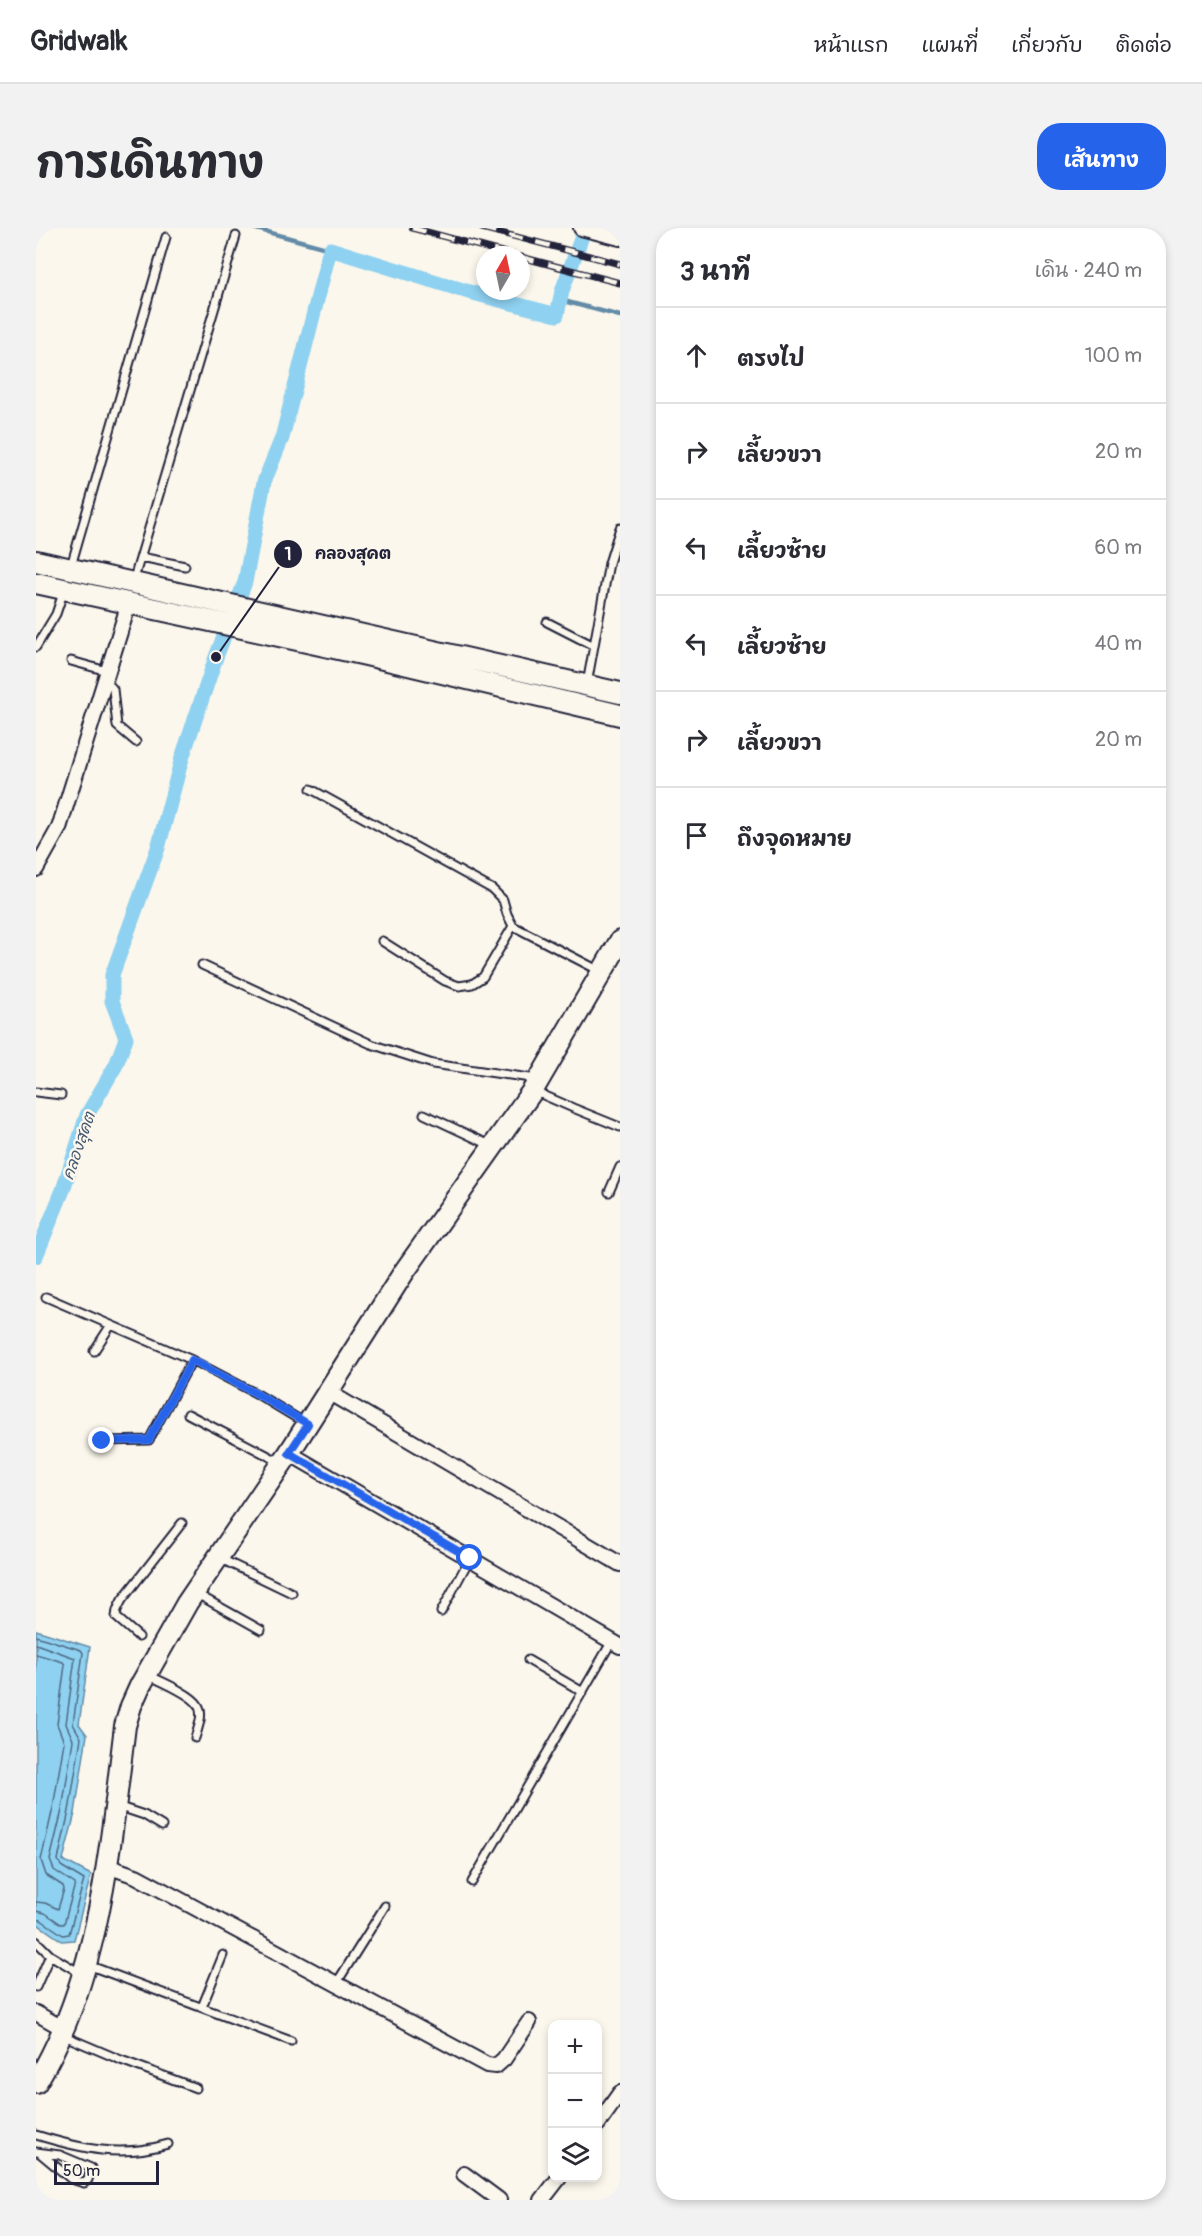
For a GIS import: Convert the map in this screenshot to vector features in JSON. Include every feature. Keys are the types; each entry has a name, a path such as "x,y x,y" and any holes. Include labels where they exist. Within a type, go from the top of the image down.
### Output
{"street":[{"path":"586,229 620,238"},
{"path":"36,561 620,693"},
{"path":"36,583 620,715"},
{"path":"36,869 59,828 129,603"},
{"path":"36,2083 63,2032 85,1970 107,1866 125,1726 154,1649 195,1593 217,1557 286,1458 404,1272 536,1085 620,941"},
{"path":"328,1392 620,1564"},
{"path":"286,1458 470,1558 616,1644"},
{"path":"107,1866 136,1876 487,2065 496,2066 504,2059 529,2022"},
{"path":"36,2013 63,2032"},
{"path":"602,2117 620,2093"},
{"path":"464,2174 499,2200"},
{"path":"542,2200 556,2182"}],"lane":[{"path":"133,582 236,236"},
{"path":"70,569 165,237"},
{"path":"587,686 609,563 620,528"},
{"path":"141,557 185,566"},
{"path":"36,647 56,614 64,589"},
{"path":"547,622 594,646"},
{"path":"71,661 106,675 112,689 117,726 136,742"},
{"path":"311,789 492,888 503,900 513,926 602,972"},
{"path":"382,941 445,981 459,986 472,984 483,977 513,926"},
{"path":"201,965 370,1044 433,1064 536,1085 573,1108 620,1126"},
{"path":"36,1092 61,1095"},
{"path":"424,1114 492,1146"},
{"path":"609,1192 620,1167"},
{"path":"46,1297 192,1360 308,1424"},
{"path":"94,1351 111,1325"},
{"path":"102,1441 149,1440 192,1360"},
{"path":"188,1414 286,1458"},
{"path":"139,1637 116,1617 117,1610 122,1600 182,1523"},
{"path":"217,1557 292,1593"},
{"path":"441,1612 470,1558"},
{"path":"195,1593 261,1630"},
{"path":"472,1882 583,1692 616,1644"},
{"path":"528,1660 583,1692"},
{"path":"146,1674 191,1698 199,1705 201,1716 195,1738"},
{"path":"115,1805 144,1815 162,1826"},
{"path":"336,1984 385,1906"},
{"path":"36,1941 50,1955 85,1970 202,2007 291,2041"},
{"path":"36,1987 50,1955"},
{"path":"202,2007 222,1956"},
{"path":"63,2032 121,2060 196,2088"},
{"path":"36,2134 114,2152 150,2149 168,2144"},
{"path":"38,2153 60,2155 85,2164 90,2168 88,2180 84,2183 71,2179 38,2153"}],"water":[{"path":"36,1630 90,1647 79,1724 87,1735 75,1813 63,1860 91,1875 74,1940 62,1941 36,1923"}],"waterway":[{"path":"253,228 330,249"},
{"name":"คลองสุคต","path":"36,1256 63,1190 87,1115 116,1065 126,1038 112,1001 112,975 158,848 182,758 216,657 245,582 264,482 282,438 330,249 469,292 557,315 562,291 585,228"},
{"path":"560,300 620,316"}],"railway":[{"path":"412,228 479,246"},
{"path":"482,228 620,264"},
{"path":"530,259 620,283"}],"place":[{"name":"คลองสุคต","path":"216,657"}],"route":[{"path":"102,1441 142,1442 149,1440 192,1360 308,1424 289,1453 470,1558"}]}
